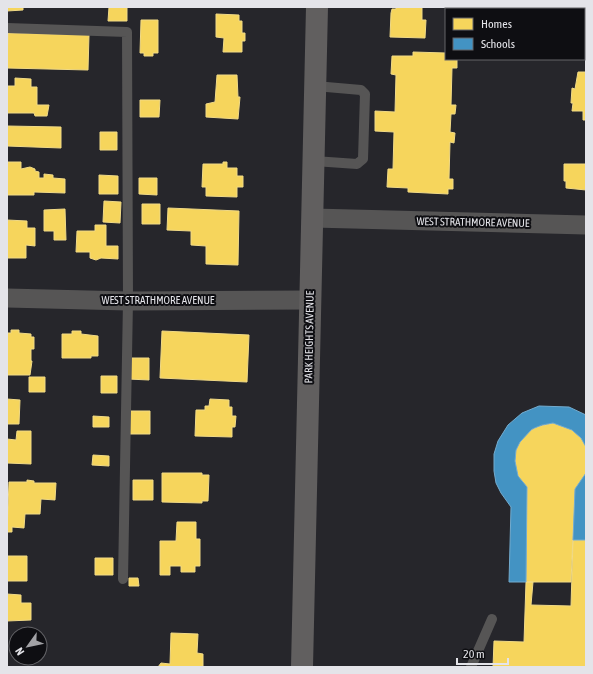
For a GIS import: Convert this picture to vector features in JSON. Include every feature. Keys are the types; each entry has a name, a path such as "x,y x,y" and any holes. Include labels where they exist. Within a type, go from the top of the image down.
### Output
{"main road":[{"name":"PARK HEIGHTS AVENUE","path":"302,667 317,7"}],"street":[{"name":"WEST STRATHMORE AVENUE","path":"313,218 586,225"},
{"name":"WEST STRATHMORE AVENUE","path":"7,298 128,301 310,300"}],"lane":[{"path":"7,28 127,32 128,301 123,579"},
{"path":"314,161 357,164 363,159 365,94 360,90 315,86"},
{"path":"471,667 492,619"}],"building: Homes":[{"path":"7,7 23,7 23,10 7,11"},
{"path":"109,7 127,7 127,21 108,21"},
{"path":"396,7 422,7 422,20 426,20 425,38 390,37 391,13 392,9 396,9"},
{"path":"216,14 239,15 239,21 242,21 242,33 245,33 245,41 242,41 242,52 223,52 224,38 216,37"},
{"path":"585,16 586,16 585,44"},
{"path":"141,20 158,20 158,53 153,53 153,56 144,56 144,53 140,53"},
{"path":"8,33 89,35 88,70 7,68"},
{"path":"413,52 445,53 445,60 457,60 457,68 452,68 451,105 456,105 455,114 451,114 450,132 455,133 454,143 450,142 449,179 453,179 453,189 448,189 448,194 408,192 408,188 387,187 388,169 393,169 394,132 375,131 375,111 395,112 396,75 391,74 392,56 413,56"},
{"path":"578,72 586,72 586,120 583,120 583,111 572,111 572,88 575,89"},
{"path":"217,75 237,75 238,97 240,97 238,119 206,117 206,104 215,102"},
{"path":"15,78 31,79 31,87 37,87 37,105 49,105 47,116 35,116 34,113 7,113 7,86 15,86"},
{"path":"140,100 160,100 159,117 140,117"},
{"path":"7,126 61,127 61,148 7,146"},
{"path":"100,132 117,132 117,150 100,150"},
{"path":"7,162 21,162 21,169 30,167 35,169 35,171 39,172 39,178 44,178 44,174 53,175 53,178 65,179 65,193 34,192 34,195 7,195"},
{"path":"223,162 227,162 227,168 237,168 237,176 243,176 243,187 237,187 237,197 206,196 206,187 202,187 203,164 223,164"},
{"path":"564,164 586,164 586,190 566,188 566,181 564,181"},
{"path":"99,175 118,176 118,194 99,194"},
{"path":"139,178 157,178 157,195 139,194"},
{"path":"104,201 121,202 120,223 103,222"},
{"path":"142,204 160,204 160,224 142,224"},
{"path":"168,208 239,211 238,265 206,264 206,246 191,245 191,231 167,230"},
{"path":"65,209 66,240 54,240 54,231 44,231 44,210"},
{"path":"7,220 27,221 27,228 35,228 35,246 26,245 26,258 7,258"},
{"path":"95,225 106,225 106,246 118,246 118,259 101,258 96,260 90,258 90,252 76,252 77,231 95,231"},
{"path":"11,330 19,330 19,333 31,334 31,337 34,337 34,349 31,349 32,361 30,375 7,375 7,333 11,333"},
{"path":"72,331 81,331 81,334 98,336 98,356 91,356 91,358 62,358 62,334 72,334"},
{"path":"162,331 249,335 247,382 160,378"},
{"path":"128,358 149,358 149,380 128,379"},
{"path":"101,376 117,376 117,393 101,393"},
{"path":"29,377 45,377 45,392 29,392"},
{"path":"7,399 20,400 19,424 7,424"},
{"path":"210,399 229,400 229,407 232,407 232,416 236,416 235,427 232,427 232,437 195,436 196,410 205,410 205,406 209,406"},
{"path":"128,411 150,411 150,434 128,434"},
{"path":"93,416 109,417 109,427 93,427"},
{"path":"553,423 572,430 581,438 586,447 586,473 575,489 571,582 526,582 527,487 520,479 516,470 515,453 520,442 527,433 537,427"},
{"path":"17,431 31,431 31,464 7,463 7,439 16,440"},
{"path":"93,455 109,456 109,466 92,465"},
{"path":"162,473 202,473 202,475 209,475 208,501 202,501 202,503 162,502"},
{"path":"27,480 34,481 34,483 56,483 55,500 41,499 40,514 25,514 24,528 12,527 12,532 7,532 9,482 27,482"},
{"path":"133,480 153,480 153,500 133,500"},
{"path":"177,522 196,522 196,539 200,539 200,566 195,566 195,572 181,572 181,566 170,566 170,575 160,575 160,541 176,541"},
{"path":"573,540 586,540 586,667 493,667 494,641 524,642 526,582 533,582 531,605 571,606"},
{"path":"7,556 27,556 27,581 7,581"},
{"path":"95,558 113,558 113,575 95,575"},
{"path":"129,578 138,578 139,586 129,586"},
{"path":"7,594 21,595 21,603 31,603 31,620 7,621"},
{"path":"171,633 198,634 197,653 203,654 203,667 158,667 161,663 170,664"}],"building: Schools":[{"path":"539,406 569,407 586,415 586,447 581,438 572,430 553,423 532,429 520,442 516,450 515,461 518,476 527,487 526,582 509,582 511,507 496,483 494,454 498,441 508,425 522,413"},
{"path":"586,473 586,540 573,540 575,489"}]}
